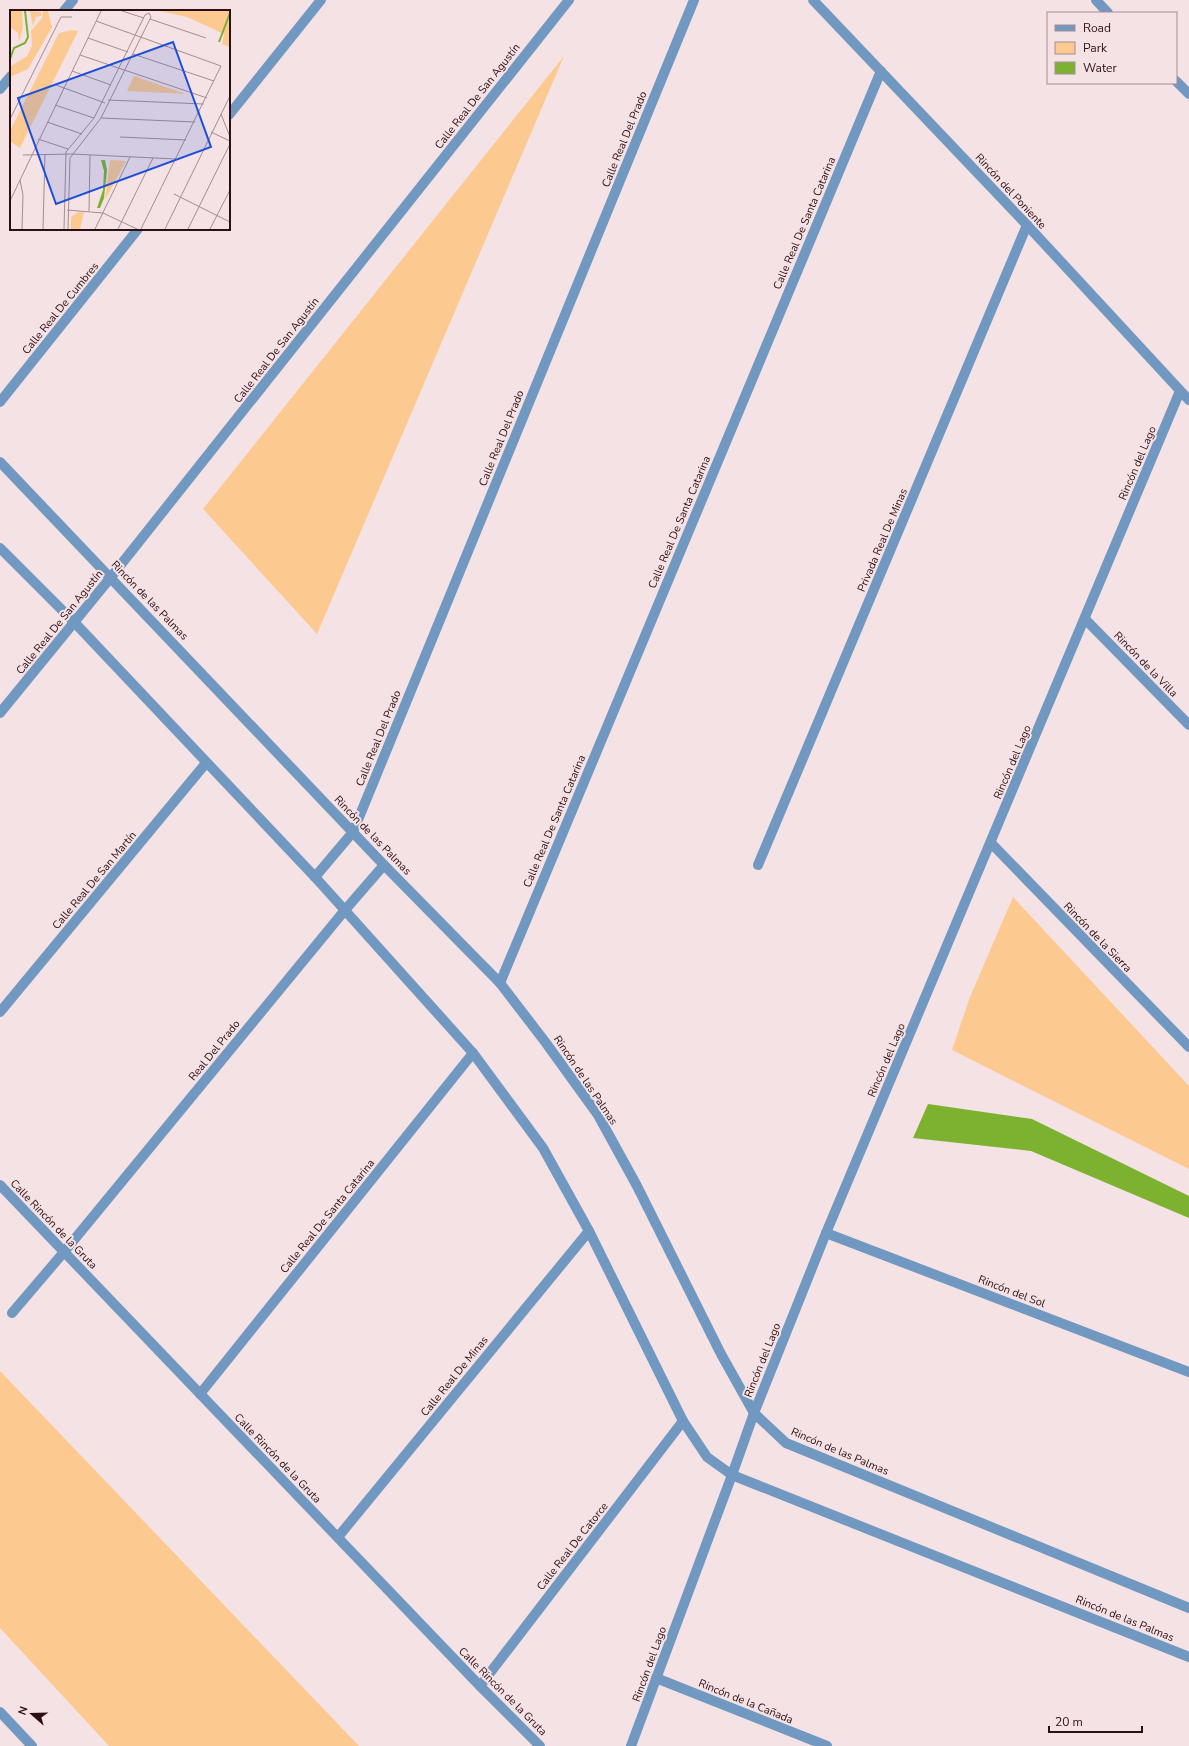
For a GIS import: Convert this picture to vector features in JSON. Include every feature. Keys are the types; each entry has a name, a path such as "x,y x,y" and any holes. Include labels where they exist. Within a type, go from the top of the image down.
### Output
{"street":[{"path":"65,10 74,0"},
{"path":"230,114 321,0"},
{"name":"Calle Real De San Agustín","path":"0,713 111,577 569,0"},
{"name":"Calle Real Del Prado","path":"315,877 353,832 694,0"},
{"name":"Rincón del Poniente","path":"813,0 1027,225 1189,400"},
{"path":"1096,0 1107,12"},
{"name":"Calle Real De Santa Catarina","path":"500,983 881,71"},
{"path":"0,89 10,77"},
{"path":"1177,82 1189,94"},
{"name":"Privada Real De Minas","path":"758,865 1027,225"},
{"name":"Calle Real De Cumbres","path":"0,402 137,230"},
{"name":"Rincón del Lago","path":"631,1746 754,1413 826,1234 1180,391"},
{"name":"Rincón de las Palmas","path":"0,462 384,865 500,983 598,1115 637,1186 721,1354 754,1413 786,1443 1189,1608"},
{"name":"Rincón de las Palmas","path":"0,548 74,623 315,877 473,1053 543,1148 589,1231 683,1421 707,1457 732,1475 1189,1657"},
{"name":"Rincón de la Villa","path":"1085,619 1189,725"},
{"name":"Calle Real De San Martín","path":"0,1012 206,763"},
{"name":"Rincón de la Sierra","path":"991,843 1189,1047"},
{"name":"Real Del Prado","path":"12,1313 64,1252 345,910 384,865"},
{"name":"Calle Real De Santa Catarina","path":"200,1394 473,1053"},
{"name":"Calle Rincón de la Gruta","path":"0,1184 480,1686 540,1746"},
{"name":"Calle Real De Minas","path":"338,1537 589,1231"},
{"name":"Rincón del Sol","path":"826,1234 1189,1372"},
{"name":"Calle Real De Catorce","path":"480,1686 683,1421"},
{"name":"Rincón de la Cañada","path":"656,1678 827,1746"},
{"path":"0,1712 32,1746"}],"green space":[{"path":"564,56 317,634 203,509"},
{"path":"1013,897 1189,1086 1189,1169 952,1050 970,997"},
{"path":"0,1371 359,1746 109,1746 0,1628"}],"water":[{"path":"928,1104 1032,1119 1189,1196 1189,1218 1031,1151 913,1138"}]}
